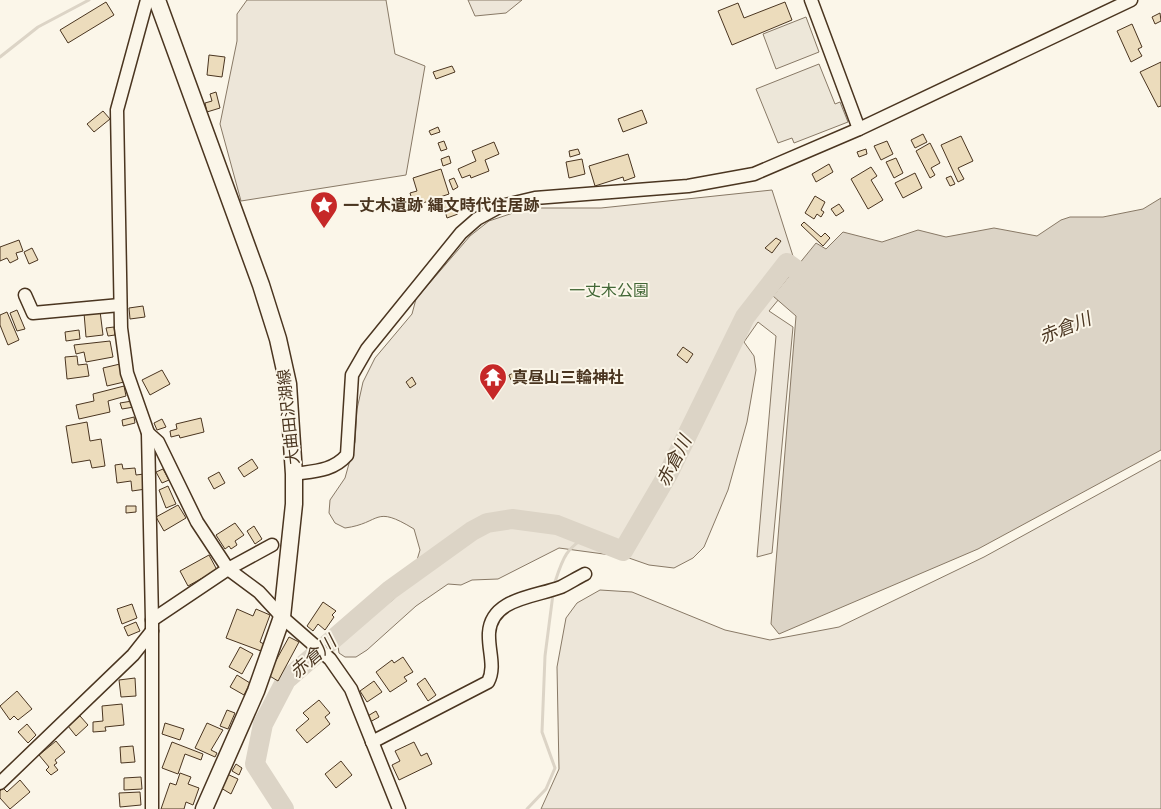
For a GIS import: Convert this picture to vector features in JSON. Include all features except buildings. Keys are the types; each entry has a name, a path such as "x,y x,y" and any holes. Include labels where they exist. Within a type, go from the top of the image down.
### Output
{"main road":[{"name":"大曲田沢湖線","path":"157,0 257,275 278,339 288,384 294,474 294,504 282,617 256,691 204,809"}],"street":[{"path":"147,0 117,110 120,305 127,373 148,433 152,626 152,809"},
{"path":"811,0 859,129"},
{"path":"294,474 330,468 340,463 347,455 352,375 367,349 462,233 477,219 501,206 535,198 632,192 733,180 754,174 859,129 1131,0"},
{"path":"25,295 30,311 33,313 120,305"},
{"path":"148,433 158,442 197,522 228,569 259,592 282,617 330,659 351,689 399,809"},
{"path":"0,783 133,655 152,626 228,569 272,545"},
{"path":"372,742 488,682 492,675 489,634 491,620 501,608 515,601 561,587 585,574"}],"green space":[{"path":"247,0 386,0 395,54 425,66 406,175 241,201 220,124 237,41 237,14"},
{"path":"468,0 522,0 506,13 475,16"},
{"name":"一丈木公園","path":"772,190 799,275 769,311 793,327 772,553 757,557 776,336 758,322 744,342 754,356 756,370 747,422 728,490 704,547 693,558 674,568 649,565 626,557 559,548 498,579 472,580 461,585 448,584 416,606 367,650 356,657 345,657 339,653 338,646 344,636 394,599 411,580 420,550 414,529 401,522 384,516 357,526 345,528 335,523 329,513 330,500 345,478 355,442 357,409 363,382 375,358 412,314 416,299 470,236 489,221 528,208 601,208"},
{"path":"1161,460 1161,809 541,809 559,769 557,667 566,618 577,603 600,590 632,592 725,630 770,640 839,627 984,557"}],"shaded area":[{"path":"806,17 819,52 776,69 763,34"},
{"path":"819,64 835,104 840,102 848,122 794,143 792,138 778,143 756,89"}],"water":[{"path":"1161,198 1161,450 978,549 779,634 771,624 796,316 773,296 816,243 826,249 843,232 882,242 918,230 946,237 994,228 1037,236 1061,220 1070,217 1103,217 1143,209"}],"waterway":[{"path":"0,57 38,27 89,0"},
{"name":"赤倉川","path":"284,809 255,764 263,724 286,680 390,590 472,531 487,523 512,519 557,525 623,551 668,474 745,317 787,263 816,284"},
{"path":"554,585 562,562 569,550 589,536"},
{"path":"527,809 546,789 555,768 542,732 545,656 553,594"}],"place":[{"name":"一丈木遺跡 縄文時代住居跡","path":"324,229"},
{"name":"真昼山三輪神社","path":"493,401"}]}
